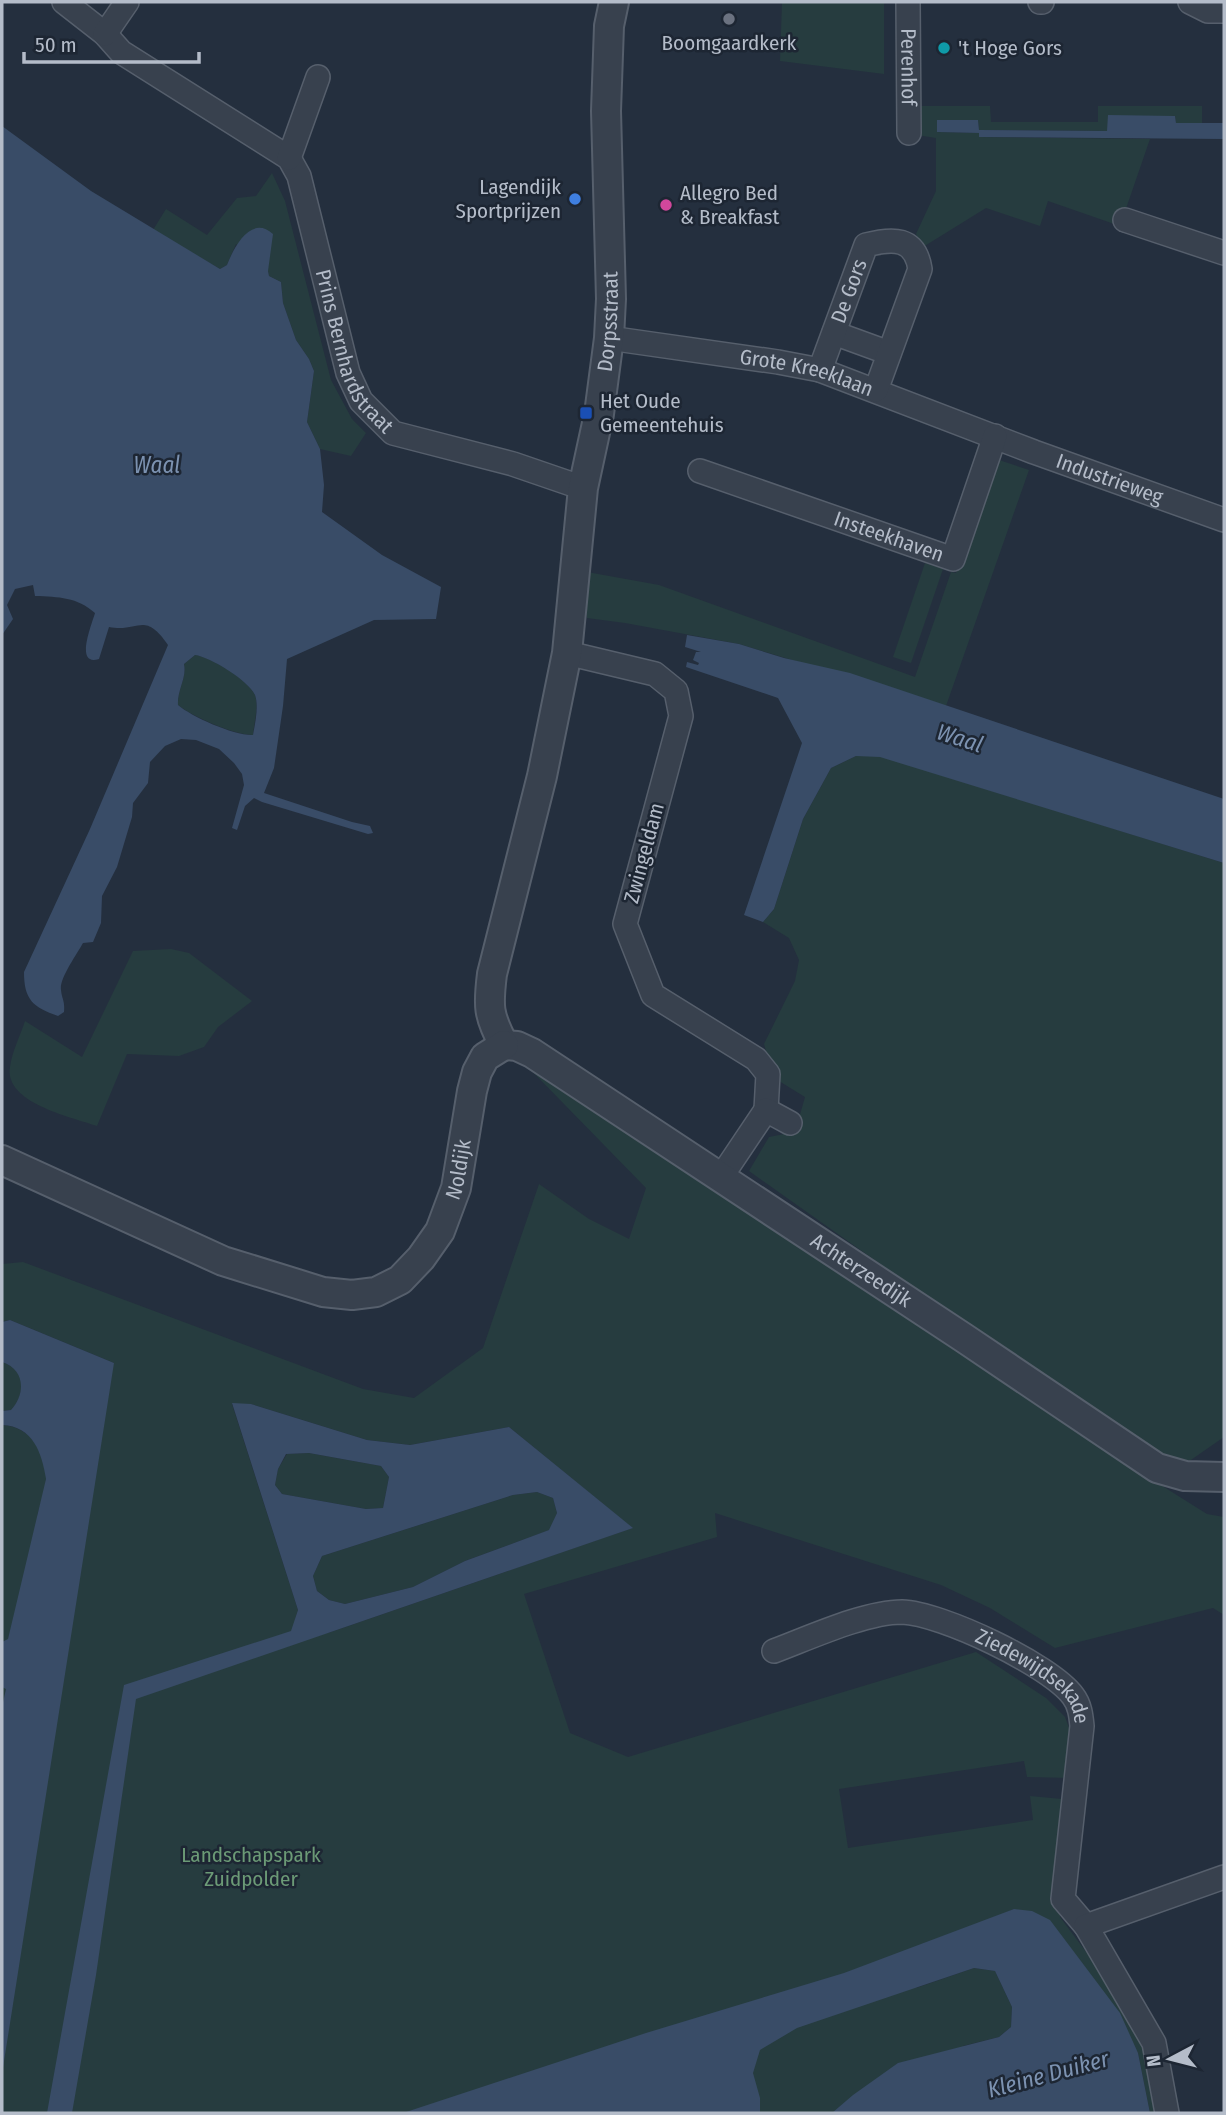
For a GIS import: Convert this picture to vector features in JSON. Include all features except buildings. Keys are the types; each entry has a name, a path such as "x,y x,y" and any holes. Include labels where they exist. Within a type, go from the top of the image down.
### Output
{"street":[{"path":"64,2 105,34 121,52 289,158 318,77"},
{"path":"105,34 127,2"},
{"name":"Dorpsstraat","path":"569,637 583,488 599,414 610,338 606,111 609,26 614,2"},
{"name":"Perenhof","path":"908,2 909,133"},
{"path":"1189,2 1208,10 1224,11"},
{"name":"Prins Bernhardstraat","path":"289,158 299,176 348,373 361,401 393,433 513,464 583,488"},
{"path":"1125,220 1224,253"},
{"name":"De Gors","path":"820,370 866,245 884,240 907,244 918,255 920,269 876,390"},
{"name":"De Gors","path":"834,333 889,354"},
{"name":"Grote Kreeklaan","path":"610,338 820,370 995,436"},
{"name":"Insteekhaven","path":"700,471 953,559 995,436"},
{"name":"Industrieweg","path":"995,436 1224,520"},
{"path":"504,1045 491,1018 488,1003 492,974 542,776 569,637"},
{"name":"Zwingeldam","path":"569,637 654,674 676,691 681,716 625,923 653,995 756,1059 768,1074 766,1110"},
{"name":"Noldijk","path":"2,1160 160,1233 245,1268 323,1292 352,1295 376,1292 400,1280 421,1258 440,1231 456,1188 477,1072 485,1057 504,1045"},
{"name":"Achterzeedijk","path":"504,1045 517,1046 532,1053 1157,1468 1185,1476 1224,1479"},
{"path":"721,1177 766,1110 790,1123"},
{"name":"Ziedewijdsekade","path":"774,1651 876,1615 901,1612 924,1615 951,1623 1009,1651 1054,1679 1073,1695 1080,1709 1083,1726 1063,1899 1086,1926 1154,2043 1167,2113"},
{"path":"1086,1926 1224,1877"}],"green space":[{"path":"782,2 884,2 884,74 780,61"},
{"path":"919,106 990,106 991,122 1098,122 1098,106 1202,106 1202,123 1176,123 1175,116 1108,116 1108,131 979,130 978,120 938,132 979,133 980,137 1150,139 1120,226 1048,201 1040,226 986,208 923,247 916,234 936,191 936,138 917,135"},
{"path":"272,173 285,201 331,380 352,419 366,433 351,456 320,449 307,422 314,371 296,340 283,303 281,282 269,276 268,271 236,244 227,265 220,269 153,230 166,209 207,235 237,198 256,196"},
{"path":"996,459 1029,470 946,706 739,644 587,618 587,572 659,585 915,677 951,572 956,573"},
{"path":"925,563 943,569 911,663 893,657"},
{"path":"195,655 228,670 251,689 257,704 253,735 214,724 178,705 184,664"},
{"path":"856,756 880,756 1224,863 1224,1437 1188,1462 1164,1455 1128,1435 1034,1373 749,1171 769,1137 795,1132 805,1097 774,1078 764,1044 795,981 799,960 789,938 763,922 774,909 803,819 831,768"},
{"path":"171,949 189,953 252,1001 218,1027 204,1047 179,1056 127,1054 97,1126 42,1107 18,1090 11,1080 10,1067 25,1021 82,1057 133,951"},
{"name":"Landschapspark Zuidpolder","path":"522,1061 1097,1445 1207,1514 1224,1517 1224,1615 1213,1608 1055,1648 990,1608 941,1585 715,1513 717,1537 524,1594 570,1733 628,1757 976,1652 1046,1698 1065,1717 1071,1733 1071,1778 1027,1777 1024,1761 839,1789 848,1848 1033,1820 1030,1796 1062,1799 1060,1917 1125,2004 1145,2045 1156,2113 1150,2113 1138,2053 1014,1909 989,1920 916,1988 974,1968 995,1971 1012,2007 1011,2027 999,2037 963,2046 1015,2113 2,2113 2,1425 12,1426 28,1435 43,1459 46,1483 37,1516 114,1363 10,1320 2,1322 2,1264 23,1262 363,1389 414,1398 483,1348 539,1184 589,1219 629,1239 646,1188","holes":["232,1404 251,1404 367,1440 410,1445 509,1427 632,1528 328,1633 295,1620 298,1610"]},
{"path":"2,1362 16,1370 21,1390 11,1410 2,1411"},
{"path":"309,1453 381,1466 389,1477 383,1508 366,1509 282,1494 275,1485 278,1469 287,1454"},
{"path":"537,1492 553,1498 557,1513 550,1530 465,1561 413,1587 345,1604 329,1600 317,1591 313,1576 322,1556 513,1495"}],"water":[{"path":"1108,115 1175,116 1176,123 1224,123 1224,139 979,137 979,133 937,132 937,120 978,120 979,130 1107,131"},
{"name":"Waal","path":"2,126 91,191 220,269 227,265 239,242 251,230 265,229 273,234 269,276 281,282 283,303 296,340 314,371 307,422 320,449 324,485 322,512 382,555 441,587 436,619 374,620 287,659 274,768 264,793 370,826 373,833 368,834 254,798 245,806 237,830 232,828 244,785 242,774 234,763 219,749 196,740 181,739 165,746 150,762 148,783 133,803 132,817 117,867 102,896 101,923 93,942 83,943 69,966 61,985 64,1012 58,1016 36,1006 28,996 24,972 90,829 168,645 160,634 147,626 109,627 99,659 92,660 87,657 86,643 95,613 74,601 35,596 33,585 15,589 7,605 13,619 2,635","holes":["195,655 237,676 255,695 257,710 253,735 214,725 178,705 184,664"]},
{"path":"687,635 739,644 784,658 850,673 1224,799 1224,863 880,757 856,756 831,768 803,819 774,909 763,922 744,915 802,743 778,698 686,667 687,662 698,665 699,663 693,660 696,652 701,652 685,647"},
{"path":"10,1320 114,1363 2,2074 2,1707 6,1689 2,1687 2,1642 8,1639 46,1479 42,1460 34,1443 21,1430 2,1425 2,1411 11,1410 21,1390 19,1376 15,1370 2,1362 2,1322"},
{"path":"232,1403 251,1404 367,1440 410,1445 509,1427 633,1528 136,1699 96,1975 72,2113 47,2113 124,1685 291,1631 298,1610","holes":["309,1453 381,1466 389,1477 383,1508 366,1509 282,1494 275,1485 278,1469 286,1454","537,1492 553,1498 557,1513 549,1530 465,1561 413,1587 345,1604 329,1600 317,1591 313,1576 322,1556 513,1495"]},
{"name":"Kleine Duiker","path":"1014,1909 1032,1911 1050,1920 1120,2013 1138,2053 1150,2113 832,2113 898,2063 999,2037 1011,2027 1012,2007 995,1971 974,1968 797,2028 760,2050 753,2073 760,2098 760,2113 403,2113 646,2033 844,1973"}],"place":[{"name":"Boomgaardkerk","path":"729,19"},
{"name":"'t Hoge Gors","path":"944,48"},
{"name":"Lagendijk Sportprijzen","path":"575,199"},
{"name":"Allegro Bed & Breakfast","path":"666,205"},
{"name":"Het Oude Gemeentehuis","path":"586,413"}]}
